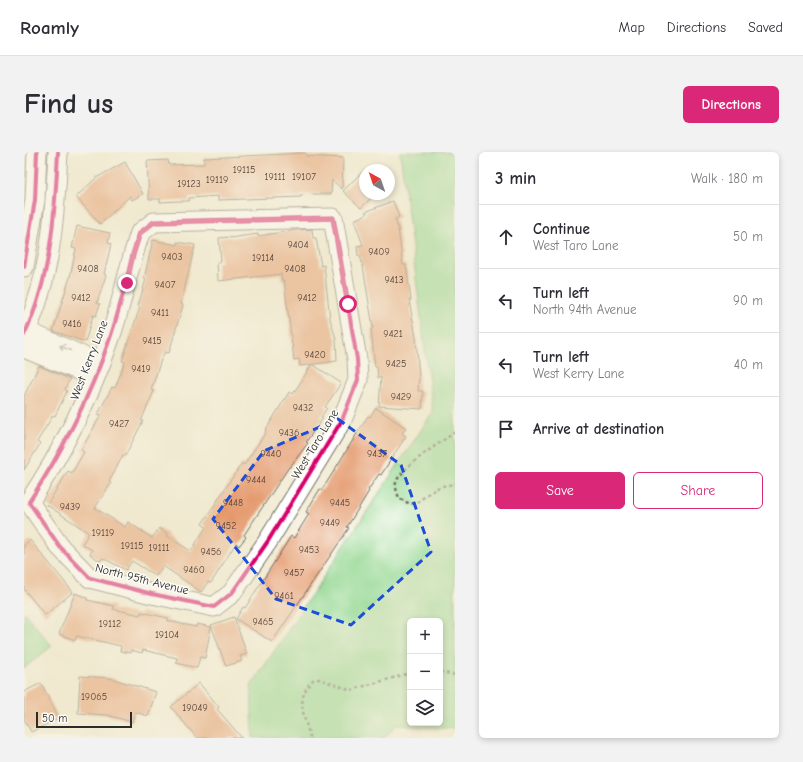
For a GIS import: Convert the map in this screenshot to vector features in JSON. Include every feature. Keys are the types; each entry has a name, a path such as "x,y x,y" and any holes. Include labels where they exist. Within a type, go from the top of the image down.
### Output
{"street":[{"path":"24,267 35,200 37,152"},
{"path":"58,152 55,201 48,257 24,336 97,370"},
{"name":"West Kerry Lane","path":"29,502 49,472 97,370 125,290 140,233 154,222 333,218"},
{"name":"West Taro Lane","path":"214,606 232,593 268,540 342,420 358,380 357,358 333,218"},
{"name":"North 95th Avenue","path":"29,502 60,547 90,578 152,594 214,606"}],"path":[{"path":"455,432 404,471 396,481 396,488 399,498 415,504 421,502 434,490 455,484"},
{"path":"443,673 455,675"},
{"path":"310,738 302,704 302,695 313,680 319,679 351,690 389,681 407,674"}],"highlighted area":[{"path":"338,419 401,465 431,552 351,625 276,599 213,519 264,451"}],"green space":[{"path":"400,152 455,152 455,729 411,726 443,726 443,618 407,618 407,726 396,725 384,738 253,738 251,686 433,412"},
{"path":"24,612 52,646 24,668"}],"building":[{"path":"306,153 306,156 343,158 342,189 332,180 331,194 301,195 301,197 218,200 218,196 189,198 189,201 160,202 160,199 149,199 147,161 168,160 169,165 204,164 204,158"},
{"path":"125,162 143,194 132,200 130,196 100,224 76,197 96,178"},
{"path":"359,175 359,200 369,200 361,208 343,191"},
{"path":"393,201 399,217 395,219 398,229 403,265 406,265 411,300 409,300 416,337 419,377 418,391 423,391 422,409 379,406 381,377 378,378 377,367 375,367 371,329 373,328 363,266 360,256 358,256 357,246 363,245 354,220 367,214 365,212"},
{"path":"77,226 110,233 108,243 111,244 104,274 106,275 97,303 100,304 96,316 93,315 85,342 53,331 70,277 76,249 72,248"},
{"path":"312,229 313,238 316,238 321,266 324,265 330,319 336,339 337,361 300,366 299,359 294,360 284,280 282,281 281,274 218,281 217,262 221,262 219,238 258,234 258,236"},
{"path":"153,240 177,245 177,242 195,245 181,304 183,305 169,353 165,352 162,357 151,390 154,391 141,421 143,421 125,456 123,455 109,482 111,483 95,508 125,527 128,522 152,538 159,528 168,534 167,536 191,551 206,527 202,524 242,463 244,465 266,432 265,431 289,392 293,394 312,364 341,383 325,407 327,408 321,417 323,418 306,442 308,443 289,467 244,535 246,537 239,546 236,543 211,583 208,582 201,592 163,566 156,576 132,561 126,570 103,558 100,561 90,554 92,550 82,544 89,533 47,505 68,471 72,473 84,452 81,450 101,415 98,414 112,387 115,388 125,362 122,361 140,307 138,306 146,279 144,279"},
{"path":"39,366 70,379 65,389 67,391 55,416 53,415 37,442 40,444 24,470 24,396"},
{"path":"376,408 406,428 402,433 406,436 381,475 379,474 368,490 369,491 347,527 349,528 272,642 236,619 243,607 245,608 291,536 294,538 309,514 306,512 320,489 322,490 368,416 370,417"},
{"path":"30,540 73,592 45,615 24,589 24,545"},
{"path":"75,593 87,598 87,600 114,606 113,609 140,615 141,612 168,618 168,621 196,627 197,624 211,627 205,658 200,657 197,668 176,663 177,658 143,650 142,653 131,650 131,653 120,651 121,646 77,636 75,640 59,634"},
{"path":"234,617 247,654 240,656 242,661 226,666 211,625"},
{"path":"80,676 110,678 156,692 148,716 135,712 132,722 107,715 78,713"},
{"path":"41,683 59,718 31,732 24,719 24,692"},
{"path":"199,683 219,707 217,709 242,738 197,738 171,707"}],"cycle path":[{"path":"24,267 35,200 37,152"},
{"path":"24,335 33,314 46,269 53,222 58,152"},
{"path":"333,218 357,359 358,380 342,420 268,541 232,593 214,607 152,594 90,578 60,547 29,502 64,443 94,381 114,325 140,233 154,222 333,218"}],"route":[{"path":"127,283 133,254 140,233 154,222 333,218 348,304"}]}
